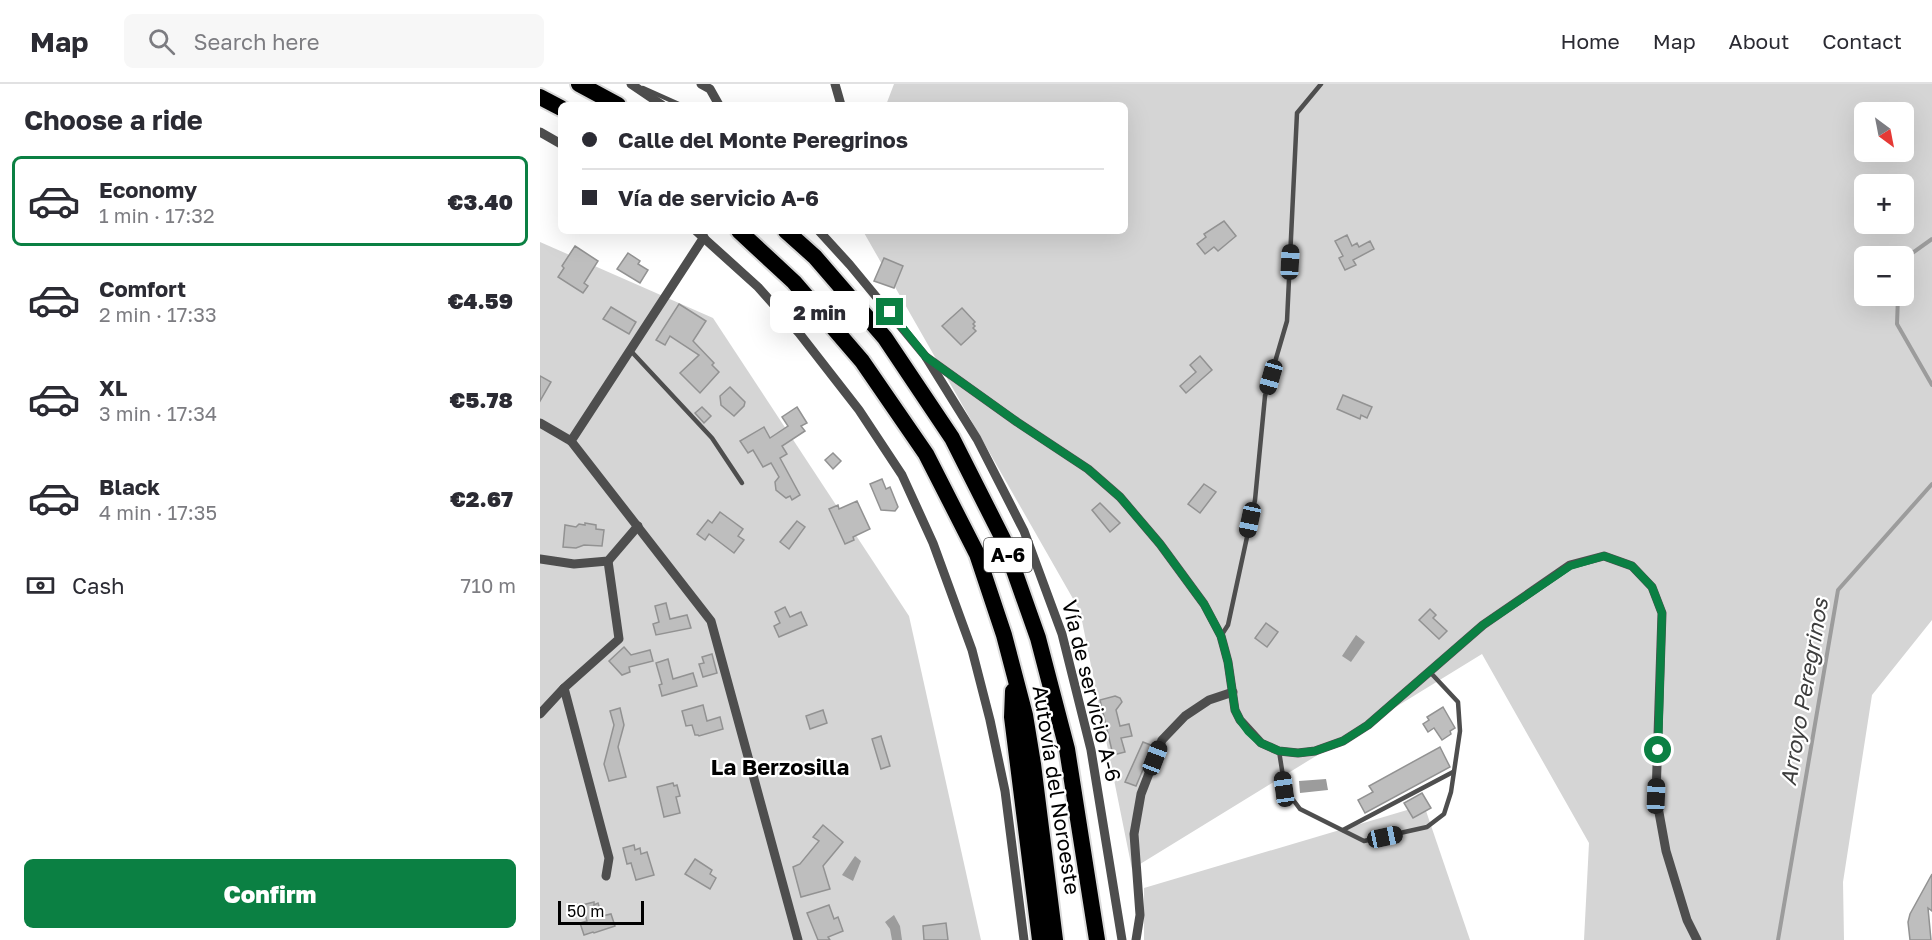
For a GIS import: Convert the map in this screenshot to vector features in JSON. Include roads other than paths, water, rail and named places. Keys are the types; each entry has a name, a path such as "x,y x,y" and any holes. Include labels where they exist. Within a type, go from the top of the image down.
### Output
{"highway":[{"path":"579,84 612,102"},
{"path":"540,97 558,106"},
{"name":"Autovía del Noroeste","path":"742,234 794,282 862,361 926,454 976,554 1015,672 1033,764 1055,940"},
{"name":"Autovía del Noroeste","path":"789,234 814,257 885,338 952,438 1003,539 1038,638 1068,749 1097,940"},
{"path":"1015,672 1012,717 1040,940"}],"street":[{"path":"632,84 658,102"},
{"path":"701,84 710,89 717,102"},
{"path":"835,84 840,102"},
{"path":"540,132 558,142"},
{"path":"571,441 630,350 700,234 758,287 799,333 859,410 902,475 933,543 972,650 1005,791 1024,940"},
{"name":"Vía de servicio A-6","path":"822,234 926,357 977,439 1024,531 1062,634 1091,750 1122,940"},
{"path":"926,357 1088,469 1120,497 1160,544 1204,604 1221,636 1228,662 1235,710 1240,720 1261,743 1279,751 1298,753 1315,751 1343,741 1368,725 1483,625 1570,566 1604,556 1632,566 1652,587 1662,613 1656,796 1666,851 1687,920 1697,940"},
{"path":"540,423 571,441 711,621 798,940"},
{"path":"540,559 574,564 608,561 638,526"},
{"path":"540,714 564,688 619,639 608,561"},
{"path":"564,688 609,858 606,876"},
{"path":"1136,940 1140,915 1134,834 1140,794 1162,740 1185,716 1209,700 1233,692"}],"lane":[{"path":"632,84 674,102"},
{"path":"1221,636 1228,625 1255,500 1265,396 1287,321 1297,113 1321,84"},
{"path":"630,350 712,438 742,483"},
{"path":"1279,751 1284,789 1300,809 1364,841 1427,827 1444,814 1451,792 1460,731 1458,702 1429,672"},
{"path":"1343,830 1453,772"}],"waterway":[{"name":"Arroyo Peregrinos","path":"1914,252 1932,239"},
{"name":"Arroyo Peregrinos","path":"1898,306 1897,324 1932,385"},
{"name":"Arroyo Peregrinos","path":"1778,940 1838,590 1932,484"}],"district":[{"name":"La Berzosilla","path":"780,767"}]}
